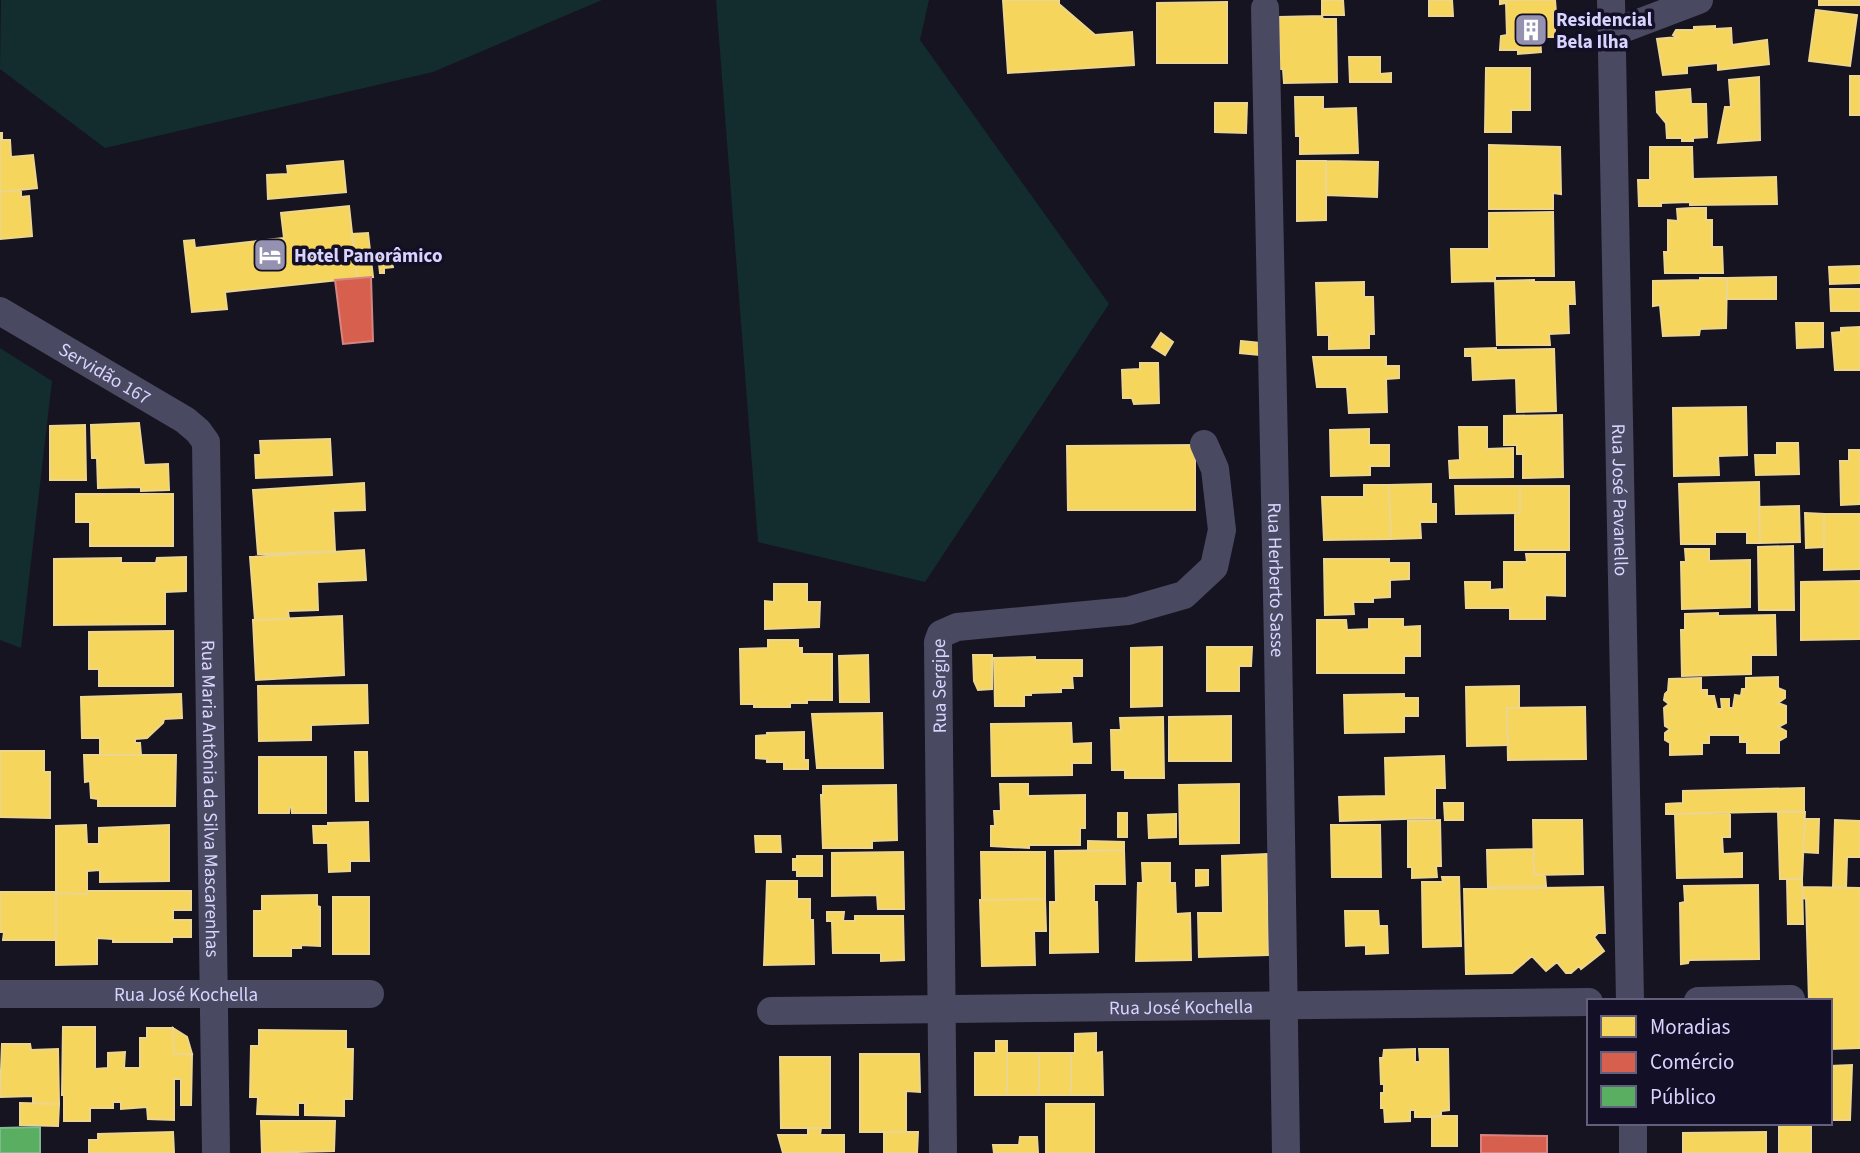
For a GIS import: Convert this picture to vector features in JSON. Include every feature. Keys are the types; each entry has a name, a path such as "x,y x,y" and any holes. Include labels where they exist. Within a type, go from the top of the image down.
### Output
{"street":[{"name":"Rua José Pavanello","path":"1611,0 1630,999"},
{"path":"1612,33 1699,0"},
{"name":"Rua Herberto Sasse","path":"1265,8 1286,1153"},
{"name":"Servidão 167","path":"0,311 185,420 198,431 205,443"},
{"name":"Rua Maria Antônia da Silva Mascarenhas","path":"205,443 216,1153"},
{"name":"Rua Sergipe","path":"943,1153 938,642 941,634 957,627 1128,611 1184,595 1214,567 1222,530 1215,468 1204,444"},
{"name":"Rua José Kochella","path":"0,994 370,994"},
{"name":"Rua José Kochella","path":"771,1011 1587,1002"},
{"path":"1633,1125 1633,1153"}],"green space":[{"path":"1,0 602,0 433,72 105,148 0,69"},
{"path":"716,0 929,0 920,40 1109,304 925,582 758,542"},
{"path":"0,348 52,381 21,648 0,640"}],"building: Moradias":[{"path":"1003,0 1059,0 1059,4 1095,35 1132,32 1134,65 1008,73"},
{"path":"1322,0 1343,0 1344,15 1322,15"},
{"path":"1429,0 1452,0 1453,16 1429,16"},
{"name":"Residencial Bela Ilha","path":"1500,0 1555,0 1554,37 1540,37 1541,52 1518,54 1518,50 1500,50 1501,36 1507,35 1506,3 1500,4"},
{"path":"1819,0 1860,0 1860,5 1819,5"},
{"path":"1227,2 1227,63 1157,63 1157,3"},
{"path":"1816,10 1857,15 1850,66 1809,61"},
{"path":"1322,16 1323,19 1336,19 1337,82 1284,83 1283,69 1280,69 1279,17"},
{"path":"1715,26 1715,29 1731,28 1732,45 1767,40 1769,64 1718,70 1718,63 1687,66 1687,73 1663,75 1657,39 1677,37 1673,35 1676,30"},
{"path":"1349,57 1380,57 1380,74 1391,73 1391,82 1350,82"},
{"path":"1486,68 1530,68 1530,110 1511,110 1511,132 1485,132"},
{"path":"1850,76 1860,76 1860,115 1850,115"},
{"path":"1759,77 1760,140 1718,143 1725,107 1731,107 1729,80"},
{"path":"1690,89 1691,104 1706,104 1707,137 1693,138 1693,141 1667,138 1666,123 1657,112 1656,92"},
{"path":"1295,97 1323,97 1323,109 1356,108 1358,153 1300,154 1300,136 1296,136"},
{"path":"1215,103 1247,103 1246,133 1215,132"},
{"path":"0,133 2,140 10,140 11,157 33,155 37,188 0,192"},
{"path":"1489,145 1560,147 1561,194 1553,193 1553,209 1489,209"},
{"path":"1650,147 1692,147 1693,179 1776,177 1777,204 1690,205 1690,202 1639,206 1638,180 1650,180"},
{"path":"343,161 346,192 268,199 267,175 288,174 287,166"},
{"path":"1297,161 1326,161 1326,220 1297,221"},
{"path":"1326,161 1378,162 1377,197 1326,195"},
{"path":"21,190 21,197 29,196 32,236 0,239 0,192"},
{"name":"Hotel Panorâmico","path":"349,206 357,278 225,292 227,309 192,312 184,241 194,240 195,248 284,238 281,213"},
{"path":"1706,208 1706,220 1712,220 1712,247 1722,247 1723,273 1665,273 1664,252 1668,252 1668,220 1678,221 1677,209"},
{"path":"1553,212 1554,276 1495,276 1495,281 1452,282 1451,249 1489,249 1489,213"},
{"path":"368,233 373,277 357,278 352,234"},
{"path":"391,252 393,267 384,268 384,273 380,273 378,254"},
{"path":"1860,266 1860,283 1830,284 1829,267"},
{"path":"1776,277 1776,299 1727,299 1727,278"},
{"path":"1727,278 1726,328 1700,329 1699,335 1663,336 1660,305 1653,306 1653,281"},
{"path":"1495,281 1574,282 1575,304 1568,304 1569,333 1549,334 1550,345 1497,345"},
{"path":"1364,282 1364,297 1373,297 1374,334 1369,334 1369,348 1329,349 1329,335 1318,335 1316,283"},
{"path":"1830,289 1860,289 1860,311 1831,311"},
{"path":"1796,323 1823,323 1823,347 1797,348"},
{"path":"1860,327 1860,370 1835,370 1832,333 1841,332 1841,328"},
{"path":"1161,333 1173,342 1165,355 1152,347"},
{"path":"1241,341 1260,343 1259,355 1240,353"},
{"path":"1465,349 1554,349 1556,411 1517,412 1516,378 1473,380 1472,356 1465,356"},
{"path":"1313,357 1386,357 1386,366 1399,366 1399,378 1386,379 1387,412 1349,413 1347,387 1317,387"},
{"path":"1140,363 1158,363 1159,403 1134,404 1132,398 1123,398 1122,370 1140,369"},
{"path":"1746,407 1747,455 1718,456 1719,475 1674,476 1673,408"},
{"path":"1562,415 1563,477 1523,478 1523,454 1517,454 1517,445 1504,445 1504,416"},
{"path":"139,423 144,465 168,464 169,490 141,491 141,487 98,488 97,458 92,458 91,425"},
{"path":"85,425 86,480 50,480 50,426"},
{"path":"1459,427 1487,427 1487,449 1513,448 1513,477 1450,478 1449,461 1460,460"},
{"path":"1369,429 1369,445 1389,445 1389,466 1370,466 1370,475 1331,476 1330,430"},
{"path":"330,439 332,475 256,478 255,455 261,455 260,441"},
{"path":"1777,443 1798,443 1799,474 1756,475 1755,455 1777,455"},
{"path":"1195,445 1195,510 1068,510 1067,446"},
{"path":"1849,450 1860,450 1860,504 1841,505 1840,461 1849,461"},
{"path":"1759,482 1760,543 1747,543 1747,532 1715,532 1715,544 1681,544 1679,484"},
{"path":"364,483 365,510 333,511 335,551 258,554 253,490"},
{"path":"1431,484 1431,504 1436,504 1436,522 1420,522 1421,538 1391,539 1389,485"},
{"path":"1364,485 1389,485 1391,539 1324,540 1322,497 1364,497"},
{"path":"1455,486 1520,486 1520,513 1456,514"},
{"path":"1520,486 1569,486 1569,550 1515,550 1515,513 1520,513"},
{"path":"76,494 173,494 173,546 90,546 90,522 76,522"},
{"path":"1799,506 1800,542 1760,543 1759,507"},
{"path":"1805,513 1824,514 1824,547 1806,548"},
{"path":"1824,514 1860,514 1860,569 1824,570"},
{"path":"1793,546 1794,610 1759,610 1758,547"},
{"path":"1685,549 1709,549 1709,561 1750,560 1750,607 1682,609 1681,562 1686,562"},
{"path":"364,550 366,580 317,582 318,610 288,611 289,619 255,620 250,557"},
{"path":"1526,554 1565,554 1565,596 1545,595 1545,619 1510,619 1510,608 1466,608 1465,582 1490,582 1490,590 1504,589 1504,562 1527,562"},
{"path":"186,557 186,591 165,592 165,624 54,625 54,559 121,558 121,563 156,563 157,558"},
{"path":"1324,559 1389,559 1389,563 1409,563 1409,579 1390,580 1390,597 1373,598 1373,602 1353,602 1354,614 1325,615"},
{"path":"1860,581 1860,639 1801,640 1801,582"},
{"path":"774,584 807,584 807,602 820,602 819,627 765,629 765,601 774,602"},
{"path":"1718,613 1718,616 1775,615 1776,655 1751,655 1751,674 1682,676 1681,630 1685,630 1685,614"},
{"path":"342,616 344,675 256,680 253,620"},
{"path":"1369,619 1403,619 1403,627 1420,626 1420,656 1404,656 1404,673 1317,673 1317,620 1346,620 1347,630 1369,629"},
{"path":"173,631 173,686 99,686 99,669 89,669 89,632"},
{"path":"768,640 798,640 798,648 802,648 802,654 832,654 832,700 807,700 807,703 790,703 790,707 754,707 754,704 741,704 740,649 768,648"},
{"path":"1162,647 1162,706 1131,707 1131,648"},
{"path":"1207,647 1252,647 1251,666 1239,666 1239,691 1207,691"},
{"path":"868,655 869,702 840,702 839,656"},
{"path":"973,655 992,655 992,689 978,690 974,681"},
{"path":"1035,657 1035,660 1082,660 1082,676 1072,676 1073,688 1061,688 1061,692 1024,695 1024,706 995,706 994,658"},
{"path":"1778,677 1778,688 1785,691 1785,698 1778,703 1786,706 1786,723 1778,727 1786,731 1786,737 1779,741 1779,753 1747,753 1747,742 1740,742 1740,735 1709,735 1709,743 1702,743 1702,754 1670,755 1670,743 1665,740 1665,733 1670,729 1665,726 1664,708 1669,704 1664,700 1669,679 1701,678 1701,690 1707,690 1707,696 1714,696 1717,709 1722,709 1721,699 1729,699 1729,708 1733,708 1735,695 1741,696 1742,689 1746,689 1746,678"},
{"path":"367,685 368,723 311,725 311,740 259,741 258,686"},
{"path":"1519,686 1519,708 1507,708 1508,745 1467,746 1466,687"},
{"path":"181,694 182,718 164,719 147,738 135,739 135,743 140,743 141,755 100,755 100,738 82,738 81,697"},
{"path":"1404,694 1404,698 1418,698 1418,716 1404,716 1404,732 1345,733 1344,695"},
{"path":"1585,707 1586,759 1508,760 1507,708"},
{"path":"882,713 883,768 817,768 812,714"},
{"path":"1231,716 1231,761 1169,761 1169,717"},
{"path":"1163,717 1164,778 1125,778 1125,770 1112,770 1111,730 1121,730 1120,718"},
{"path":"1071,723 1072,744 1091,743 1091,763 1072,763 1072,775 992,776 991,724"},
{"path":"804,732 804,760 808,760 808,769 784,769 784,762 767,762 767,759 756,758 756,736"},
{"path":"0,751 44,751 44,772 50,772 50,818 0,817"},
{"path":"355,752 367,752 368,801 356,801"},
{"path":"84,755 176,755 175,806 98,806 98,799 91,798 90,781 85,782"},
{"path":"1444,756 1445,788 1435,788 1435,818 1340,821 1339,797 1386,796 1385,758"},
{"path":"259,757 326,757 326,813 292,813 290,807 289,813 259,813"},
{"path":"1000,784 1028,784 1028,796 1085,795 1085,828 1080,828 1080,845 1029,845 1029,848 991,846 991,826 995,826 994,811 1001,811"},
{"path":"1239,784 1239,843 1180,844 1179,785"},
{"path":"896,785 897,840 872,841 872,848 823,848 823,786"},
{"path":"1804,788 1804,811 1666,814 1666,804 1683,803 1683,791"},
{"path":"1444,803 1463,803 1463,820 1445,820"},
{"path":"1778,812 1805,812 1802,879 1780,879"},
{"path":"1118,813 1127,813 1127,837 1118,837"},
{"path":"1730,813 1730,837 1722,837 1723,854 1742,853 1742,877 1677,878 1675,814"},
{"path":"1176,814 1176,837 1149,838 1148,815"},
{"path":"1805,819 1819,819 1818,853 1803,852"},
{"path":"1440,820 1441,866 1436,866 1437,877 1412,878 1412,867 1408,867 1408,821"},
{"path":"1533,820 1582,820 1583,874 1534,875"},
{"path":"1835,820 1860,821 1860,857 1847,857 1846,888 1833,887"},
{"path":"368,822 369,861 350,861 350,871 329,872 328,843 314,843 313,826"},
{"path":"86,825 87,844 99,844 99,828 169,825 169,881 100,882 100,870 87,871 87,894 56,893 56,826"},
{"path":"1331,825 1380,825 1381,877 1332,877"},
{"path":"755,836 780,836 781,852 756,852"},
{"path":"1088,841 1124,842 1124,850 1088,851"},
{"path":"1533,849 1534,875 1545,875 1546,886 1488,887 1487,850"},
{"path":"1124,850 1125,884 1094,884 1098,952 1050,953 1050,902 1056,902 1055,851"},
{"path":"903,852 904,909 878,909 877,895 832,896 832,853"},
{"path":"981,852 1045,852 1045,899 982,900"},
{"path":"1267,854 1268,955 1199,957 1198,913 1223,913 1222,856"},
{"path":"797,856 822,856 822,876 797,876 797,870 793,870 793,859 797,859"},
{"path":"1142,863 1170,863 1170,883 1175,883 1176,914 1190,913 1191,960 1136,961 1138,883 1143,883"},
{"path":"1196,870 1208,870 1208,885 1196,886"},
{"path":"1442,877 1459,877 1461,946 1423,947 1422,882 1443,882"},
{"path":"1787,879 1802,879 1803,924 1788,924"},
{"path":"767,881 797,881 797,899 810,899 814,964 764,965"},
{"path":"1758,885 1759,959 1689,960 1688,963 1681,964 1680,903 1685,902 1684,886"},
{"path":"1603,887 1605,933 1598,933 1594,937 1604,951 1581,969 1579,966 1571,973 1566,973 1557,962 1546,971 1532,956 1512,973 1466,974 1464,889"},
{"path":"1803,887 1860,888 1860,1048 1832,1049 1832,999 1809,999 1806,898 1802,899"},
{"path":"87,891 191,891 191,910 173,910 173,920 191,920 191,937 172,937 172,942 113,942 113,939 97,938 97,964 56,965 56,893 87,894"},
{"path":"0,892 56,892 56,940 3,940 4,932 0,932"},
{"path":"317,895 317,906 320,907 320,946 301,945 301,948 291,948 291,956 254,956 254,911 262,911 262,896"},
{"path":"333,897 369,897 369,954 333,954"},
{"path":"1045,899 1046,931 1034,931 1035,965 982,966 980,900"},
{"path":"1345,911 1378,911 1379,926 1387,926 1388,953 1366,954 1366,945 1346,946"},
{"path":"827,912 844,912 843,921 855,921 855,916 903,916 904,960 881,961 881,953 833,953 832,921 827,921"},
{"path":"63,1027 95,1027 95,1069 108,1068 108,1053 125,1052 124,1068 140,1068 140,1038 147,1038 147,1028 173,1028 174,1054 192,1054 191,1105 181,1105 181,1079 174,1079 174,1120 148,1119 147,1107 121,1109 121,1102 113,1102 113,1108 90,1108 90,1121 64,1121"},
{"path":"173,1028 187,1037 192,1054 174,1054"},
{"path":"259,1030 346,1031 346,1049 353,1049 352,1099 344,1099 344,1116 305,1115 305,1103 298,1103 298,1115 257,1114 258,1097 250,1097 251,1046 259,1046"},
{"path":"1096,1033 1096,1053 1102,1052 1103,1095 1071,1095 1071,1053 1075,1053 1075,1034"},
{"path":"996,1041 1007,1041 1007,1095 975,1095 975,1053 996,1053"},
{"path":"2,1044 30,1044 31,1050 58,1049 59,1104 33,1103 33,1096 0,1097"},
{"path":"1415,1049 1415,1062 1420,1062 1419,1049 1448,1049 1449,1110 1441,1111 1441,1117 1415,1117 1415,1110 1410,1110 1410,1121 1385,1122 1384,1108 1381,1108 1384,1084 1381,1084 1380,1058 1383,1058 1384,1050"},
{"path":"1007,1053 1039,1053 1039,1095 1007,1095"},
{"path":"1039,1053 1071,1053 1071,1095 1039,1095"},
{"path":"860,1054 919,1054 920,1092 906,1091 906,1132 860,1132"},
{"path":"780,1057 830,1057 830,1128 781,1128"},
{"path":"1852,1065 1850,1120 1832,1120 1832,1066"},
{"path":"20,1103 59,1104 58,1126 20,1125"},
{"path":"1046,1104 1094,1104 1094,1153 1046,1153"},
{"path":"1432,1116 1457,1116 1457,1146 1432,1146"},
{"path":"261,1121 335,1121 334,1151 262,1153"},
{"path":"1779,1125 1811,1125 1811,1153 1779,1153"},
{"path":"808,1128 821,1128 820,1135 844,1135 844,1153 783,1153 778,1135 808,1135"},
{"path":"173,1132 174,1153 89,1153 89,1140 98,1140 98,1134"},
{"path":"884,1132 918,1132 917,1153 884,1153"},
{"path":"1766,1132 1766,1153 1683,1153 1683,1133"},
{"path":"1020,1137 1037,1137 1038,1153 994,1153 993,1145 1019,1145"}],"building: Comércio":[{"path":"371,277 373,341 343,344 335,280"},
{"path":"1481,1135 1547,1136 1547,1153 1481,1153"}],"building: Público":[{"path":"40,1127 40,1153 0,1153 0,1128"}],"place":[{"name":"Residencial Bela Ilha","path":"1531,30"},
{"name":"Hotel Panorâmico","path":"270,255"}]}
